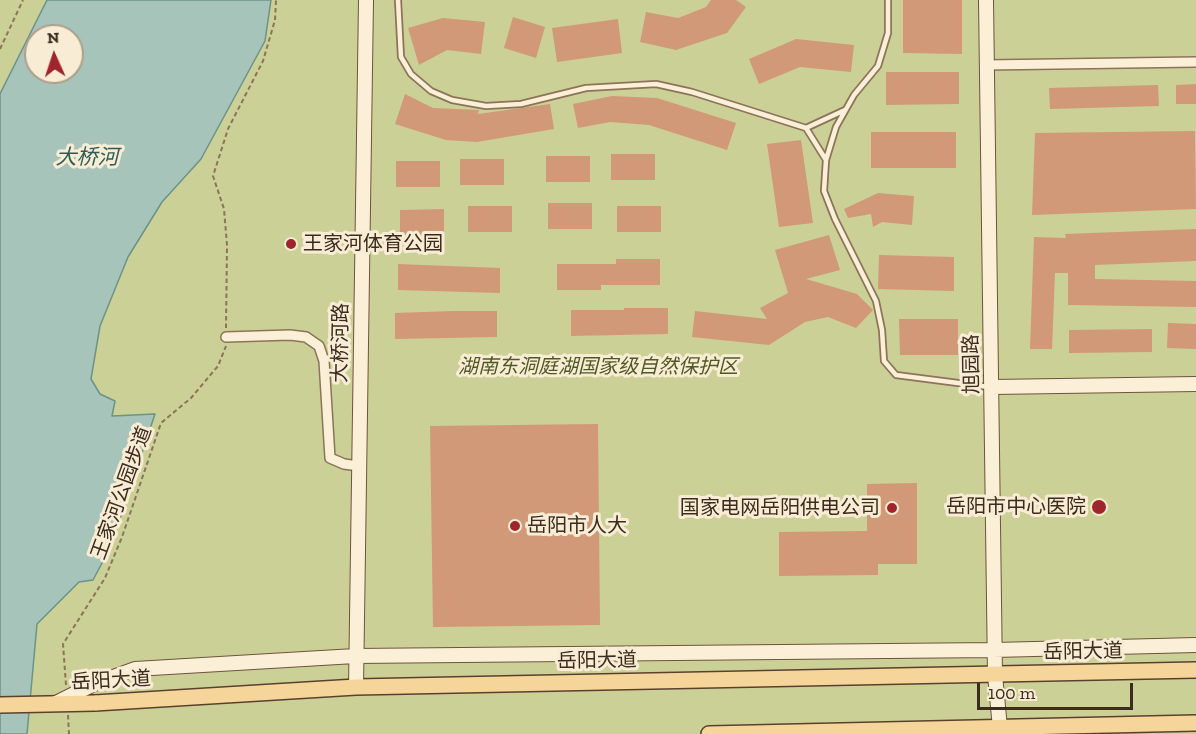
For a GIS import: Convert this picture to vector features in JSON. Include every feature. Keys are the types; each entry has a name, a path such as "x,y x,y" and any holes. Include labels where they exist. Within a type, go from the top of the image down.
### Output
{"main road":[{"name":"岳阳大道","path":"0,705 95,703 356,687 1196,670"},
{"path":"710,734 1196,723"}],"street":[{"name":"大桥河路","path":"356,687 366,0"},
{"name":"旭园路","path":"986,0 994,650 1000,728"},
{"path":"986,65 1196,62"},
{"path":"226,336 290,335 306,337 319,346 324,361 330,458 358,466"},
{"path":"992,387 1196,384"},
{"path":"53,704 94,684 135,669 355,656 994,650 1196,645"}],"lane":[{"path":"398,0 401,57 411,74 424,86 452,100 486,106 521,104 586,88 656,84 692,92 806,128 826,160"},
{"path":"888,0 888,33 878,66 846,109 836,127 826,160 824,191 835,219 876,301 882,330 884,361 896,375 992,387"},
{"path":"806,128 846,109"}],"path":[{"path":"0,49 23,0"},
{"name":"王家河公园步道","path":"66,689 63,644 105,578 122,537 161,423 191,398 218,366 226,345 227,245 224,209 213,176 228,129 263,61 275,20 276,0"},
{"path":"68,711 69,734"}],"green space":[{"name":"湖南东洞庭湖国家级自然保护区","path":"0,0 1196,0 1196,734 0,734"}],"water":[{"name":"大桥河","path":"47,0 271,0 265,41 201,159 162,202 128,257 100,326 91,379 100,394 115,401 112,416 155,414 110,548 93,580 79,582 37,624 27,734 0,734 0,94 24,46 24,84 84,84 84,24 35,24"}],"building":[{"path":"711,0 736,0 746,7 727,33 676,50 640,42 646,12 678,18 706,7"},
{"path":"903,0 962,0 962,54 903,53"},
{"path":"513,17 545,27 536,58 504,48"},
{"path":"443,18 485,22 481,54 447,50 419,65 408,28"},
{"path":"618,19 622,53 557,62 552,28"},
{"path":"796,39 854,45 851,72 800,67 759,84 749,59"},
{"path":"886,72 959,72 959,104 886,105"},
{"path":"1196,84 1196,104 1176,104 1176,85"},
{"path":"1158,85 1159,106 1050,109 1049,88"},
{"path":"405,94 433,108 479,110 478,114 550,104 554,129 477,142 446,140 395,124"},
{"path":"612,96 657,98 736,123 727,150 649,125 610,122 578,128 573,104"},
{"path":"1195,131 1196,209 1032,215 1035,133"},
{"path":"871,132 956,132 956,168 871,168"},
{"path":"801,140 813,223 779,227 767,144"},
{"path":"611,154 655,154 655,180 611,180"},
{"path":"546,156 590,156 590,182 546,182"},
{"path":"460,159 504,159 504,185 460,185"},
{"path":"396,161 440,161 440,187 396,187"},
{"path":"878,193 914,196 912,225 882,222 873,227 871,214 848,218 844,209"},
{"path":"548,203 592,203 592,229 548,229"},
{"path":"468,206 512,206 512,232 468,232"},
{"path":"617,206 661,206 661,232 617,232"},
{"path":"444,209 444,236 400,235 400,210"},
{"path":"1196,229 1196,261 1095,265 1095,279 1196,281 1196,307 1068,305 1068,273 1055,273 1052,349 1030,349 1034,237 1066,238 1065,234"},
{"path":"829,235 840,270 806,279 857,294 873,310 856,328 828,317 805,322 769,345 692,337 695,311 767,319 760,308 788,293 775,250"},
{"path":"879,255 954,257 954,291 878,289"},
{"path":"616,259 660,259 660,285 601,285 601,290 557,290 557,264 616,264"},
{"path":"398,264 500,268 500,293 398,290"},
{"path":"624,308 668,308 668,334 571,336 571,310 624,310"},
{"path":"497,311 497,337 395,339 395,313"},
{"path":"899,319 958,319 958,355 900,355"},
{"path":"1168,323 1196,324 1196,349 1167,348"},
{"path":"1152,329 1152,352 1069,353 1069,330"},
{"name":"岳阳市人大","path":"598,424 600,625 433,627 430,426"},
{"name":"国家电网岳阳供电公司","path":"917,483 917,564 878,564 878,575 779,576 779,532 867,531 867,484"}],"place":[{"name":"王家河体育公园","path":"291,244"},
{"name":"岳阳市中心医院","path":"1099,507"},
{"name":"国家电网岳阳供电公司","path":"892,508"},
{"name":"岳阳市人大","path":"515,526"}]}
